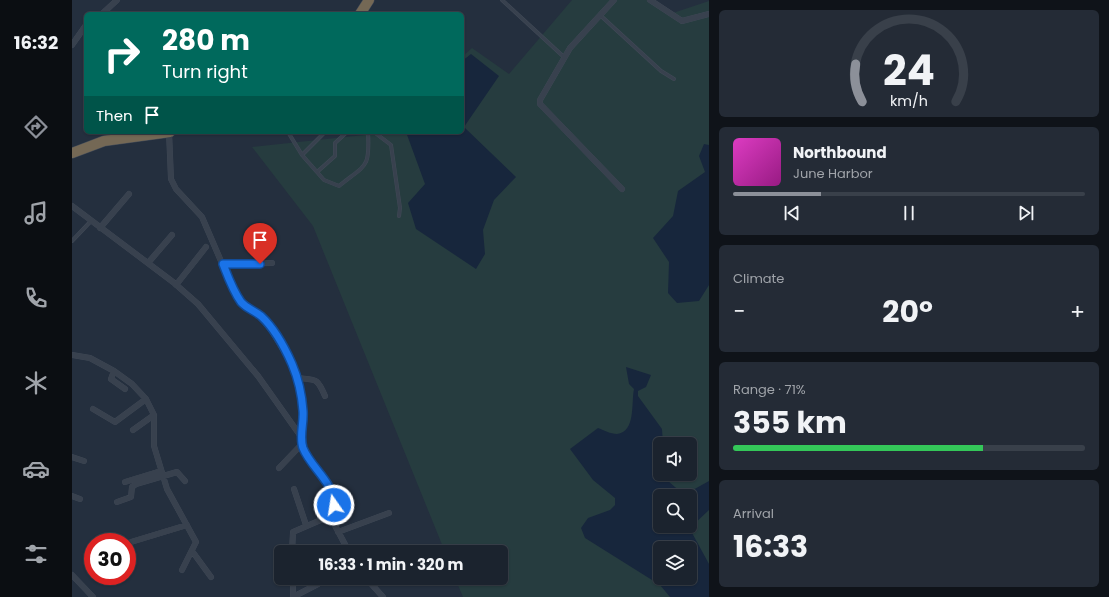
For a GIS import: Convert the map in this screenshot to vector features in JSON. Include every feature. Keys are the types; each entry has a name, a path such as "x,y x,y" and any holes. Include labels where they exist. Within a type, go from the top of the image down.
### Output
{"highway":[{"path":"361,12 369,0"},
{"path":"72,153 104,141 155,134"}],"street":[{"path":"104,12 117,0"},
{"path":"614,0 570,48 540,100 540,104 622,190"},
{"path":"650,0 682,21 709,14"},
{"path":"72,45 84,28"},
{"path":"170,134 171,179 176,189 195,207 202,217 236,296 243,304 261,316 279,340 297,378 303,412 302,441 279,468"},
{"path":"100,228 129,194"},
{"path":"72,206 148,263 198,304 258,376 302,441 312,465 330,487 334,496 334,505 330,516 345,545"},
{"path":"148,263 172,235"},
{"path":"176,285 206,247"},
{"path":"223,264 272,263"},
{"path":"72,355 90,358 114,371 132,384 146,399 154,415 154,446 167,489 196,542 182,570"},
{"path":"114,371 111,379 125,389"},
{"path":"297,378 317,380 320,383 324,396"},
{"path":"93,409 115,422 146,399"},
{"path":"133,430 154,415"},
{"path":"72,457 84,461"},
{"path":"125,482 162,473 179,472 185,481"},
{"path":"117,502 131,497 132,487 136,484 162,473"},
{"path":"294,489 306,525"},
{"path":"72,496 80,499"},
{"path":"338,532 389,513"},
{"path":"292,545 293,532 306,525 330,516"},
{"path":"136,540 187,525"},
{"path":"192,551 211,577"},
{"path":"72,575 93,597"},
{"path":"293,585 293,597 316,585"},
{"path":"372,585 383,597"}],"lane":[{"path":"502,0 565,59"},
{"path":"600,15 661,71 674,79"},
{"path":"289,134 302,155 324,180 338,186 367,162 370,149 368,134"},
{"path":"302,155 323,134"},
{"path":"317,172 335,156 335,143 346,134"},
{"path":"377,134 391,145 400,208 399,216"},
{"path":"72,241 91,221"}],"green space":[{"path":"572,0 650,0 670,14 709,1 709,597 463,597 458,585 508,585 508,545 442,545 313,226 252,147 374,134 464,134 464,55 472,48 509,74"}],"water":[{"path":"471,54 499,76 464,127 464,59"},
{"path":"464,127 516,177 494,200 483,230 485,254 476,269 416,229 408,203 425,184 407,134 464,134"},
{"path":"704,144 709,145 709,285 699,301 677,303 668,293 669,262 653,238 673,216 678,191 705,172 699,156"},
{"path":"626,367 651,375 646,387 638,391 638,396 662,429 663,437 653,437 653,481 668,481 677,489 653,489 653,533 692,533 696,541 653,541 653,581 585,538 581,528 588,518 610,510 615,505 615,498 593,480 570,449 598,428 610,433 617,434 623,432 630,423 632,416 634,389 629,384"},
{"path":"709,481 709,510 697,521 697,489 695,489"},
{"path":"697,542 709,564 709,597 670,597 660,585 697,585"}],"route":[{"path":"260,264 223,264 236,296 243,304 261,316 279,340 292,364 297,378 303,412 303,449 312,465 330,487 334,496 334,505"}]}
